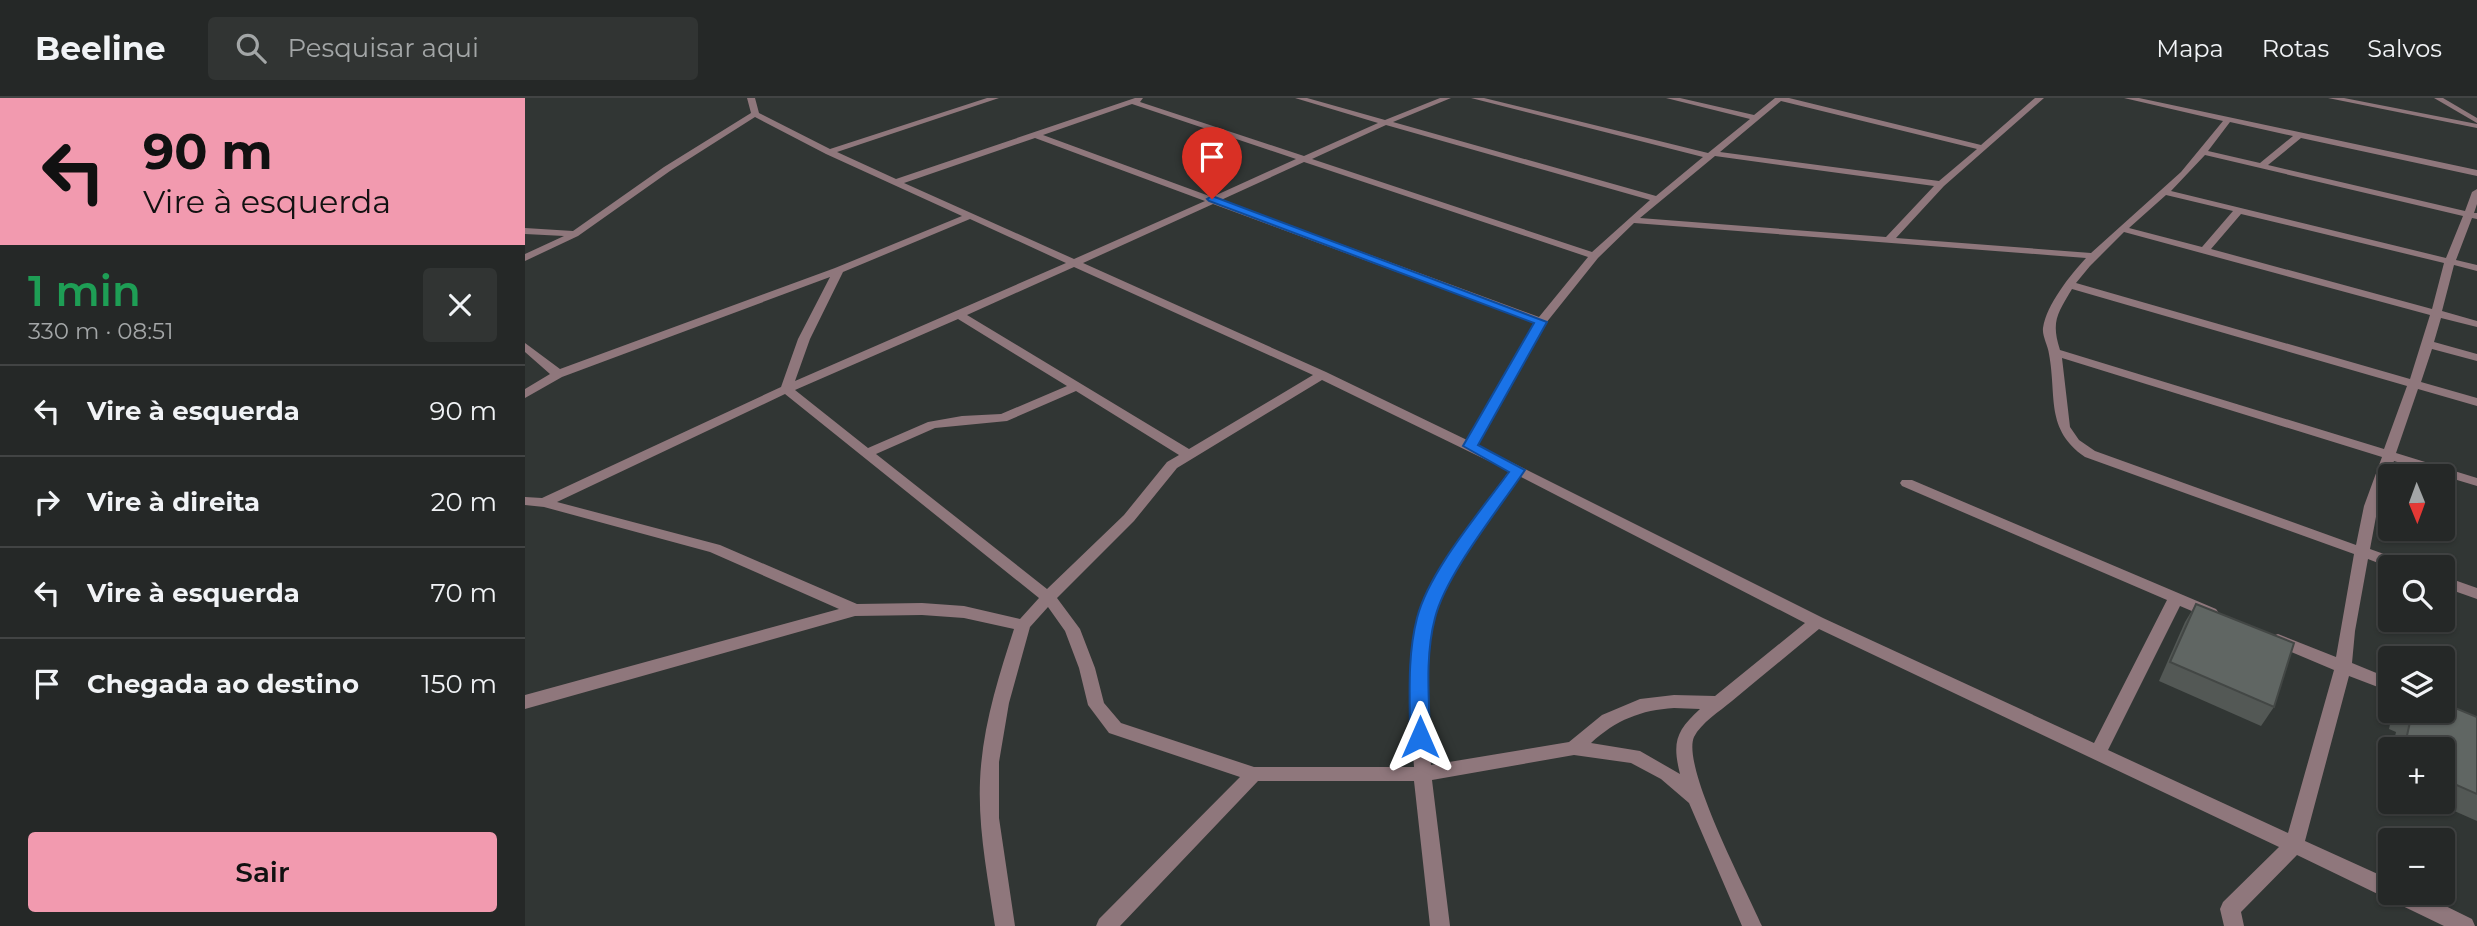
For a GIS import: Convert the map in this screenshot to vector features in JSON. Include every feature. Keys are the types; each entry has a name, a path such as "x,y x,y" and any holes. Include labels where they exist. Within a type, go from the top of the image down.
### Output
{"street":[{"path":"751,98 755,114 829,152 1322,375 1470,446 1817,622 2378,884"},
{"path":"829,152 995,98"},
{"path":"1299,98 1657,200"},
{"path":"544,503 786,389 959,315 1384,123 1447,98"},
{"path":"1475,98 1710,154 1941,184"},
{"path":"1670,98 1755,118"},
{"path":"1470,446 1541,322 1594,256 1632,220 1779,98 1982,147"},
{"path":"1889,239 1941,184 2040,98"},
{"path":"2129,98 2477,173"},
{"path":"2332,98 2411,114 2477,123"},
{"path":"2378,98 2411,114"},
{"path":"2438,98 2477,123"},
{"path":"897,182 1138,100 1594,256"},
{"path":"525,258 575,234 667,169 755,114"},
{"path":"2228,120 2164,192 2095,256 2070,285 2051,317 2048,328 2055,352 2064,427 2074,443 2090,454 2378,558"},
{"path":"1035,135 1541,322"},
{"path":"2262,166 2299,135"},
{"path":"2201,152 2473,215"},
{"path":"2164,192 2477,268"},
{"path":"2234,926 2230,909 2295,844 2343,667 2347,631 2371,506 2428,344 2450,261 2473,215 2477,192"},
{"path":"2204,251 2239,210"},
{"path":"525,394 558,374 839,270 970,216"},
{"path":"1632,220 2095,256"},
{"path":"2123,229 2477,324"},
{"path":"525,231 575,234"},
{"path":"786,389 804,339 839,270"},
{"path":"2070,285 2477,402"},
{"path":"959,315 1187,454"},
{"path":"2428,344 2477,358"},
{"path":"525,346 558,374"},
{"path":"2055,352 2391,453 2477,482"},
{"path":"1005,926 992,838 989,782 997,718 1023,625 1129,518 1172,466 1187,454 1322,375"},
{"path":"867,453 932,425 1003,418 1076,387"},
{"path":"786,389 1048,597 1072,629 1087,667 1096,705 1115,728 1254,774 1422,774 1574,748 1634,756 1667,774 1696,798"},
{"path":"1440,926 1422,774 1419,661 1426,616 1444,577 1517,470"},
{"path":"1906,483 2227,620"},
{"path":"525,501 544,503 715,548 855,610"},
{"path":"2455,586 2477,594"},
{"path":"2098,753 2176,598"},
{"path":"525,702 855,610 922,609 964,612 1023,625"},
{"path":"1752,926 1696,798 1684,741 1689,730 1718,703 1817,622"},
{"path":"2266,635 2378,681"},
{"path":"1574,748 1598,725 1643,703 1669,700 1718,703"},
{"path":"1106,926 1254,774"},
{"path":"2422,905 2465,926"}],"building":[{"path":"2196,604 2294,643 2274,707 2170,662"},
{"path":"2455,708 2477,717 2477,794 2455,784 2455,737 2407,737 2410,723 2455,723"}],"route":[{"path":"1212,199 1541,322 1470,446 1517,470 1444,577 1426,616 1419,661 1420,737"}]}
